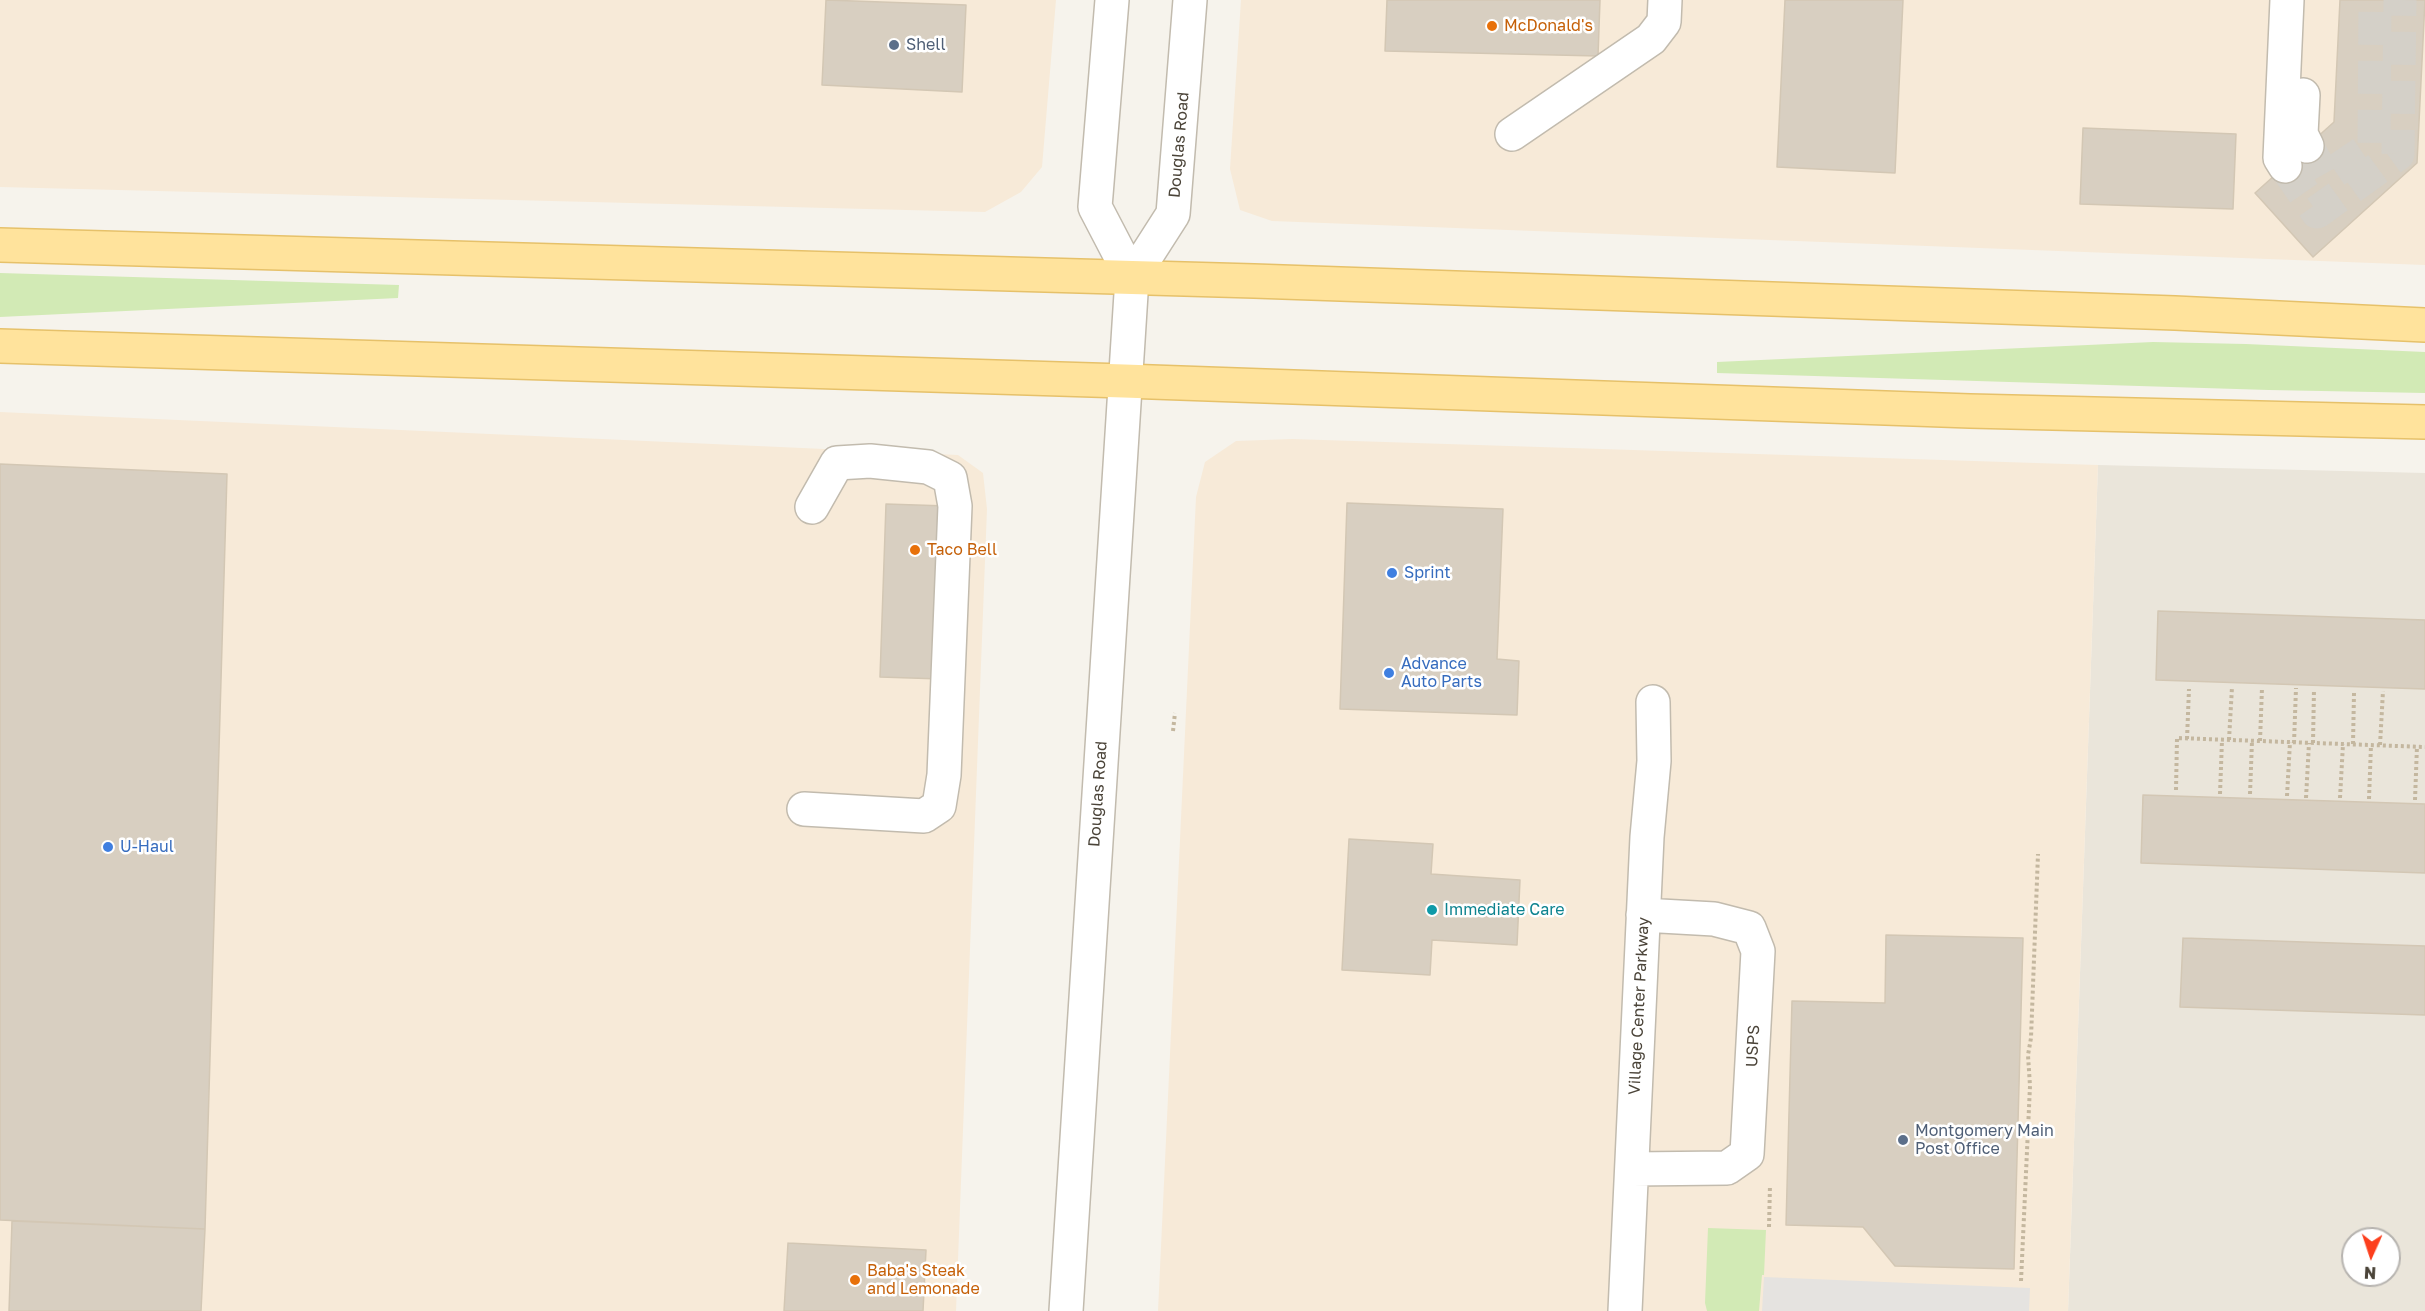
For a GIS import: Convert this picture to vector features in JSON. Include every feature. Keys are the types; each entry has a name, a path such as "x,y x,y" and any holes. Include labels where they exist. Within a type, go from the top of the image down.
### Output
{"main road":[{"path":"0,245 1132,278 2175,313 2425,325"},
{"path":"0,346 1124,381 1970,411 2425,422"}],"street":[{"path":"1112,0 1095,207 1132,278"},
{"name":"Douglas Road","path":"1066,1311 1132,278 1173,214 1190,0"},
{"path":"1512,134 1651,39 1664,22 1665,0"},
{"path":"2287,0 2280,158 2296,156 2301,134 2308,0"},
{"path":"804,809 924,816 939,806 944,775 955,506 950,478 928,467 870,460 837,463 812,507"},
{"name":"Village Center Parkway","path":"1625,1311 1644,915 1654,761 1653,702"},
{"name":"USPS","path":"1632,1169 1727,1168 1747,1154 1758,951 1749,928 1714,919 1644,915"}],"path":[{"path":"2229,740 2232,687"},
{"path":"2260,741 2262,688"},
{"path":"2287,796 2296,688"},
{"path":"2187,739 2189,689"},
{"path":"2306,798 2314,689"},
{"path":"2380,745 2383,691"},
{"path":"2353,744 2354,693"},
{"path":"1173,730 1175,713"},
{"path":"2176,790 2177,738 2425,747"},
{"path":"2220,794 2222,740"},
{"path":"2250,794 2252,741"},
{"path":"2340,798 2343,744"},
{"path":"2368,799 2371,745"},
{"path":"2415,800 2417,746"},
{"path":"2021,1281 2030,1086 2028,1055 2031,1038 2038,854"},
{"path":"1769,1227 1770,1179"}],"shaded area":[{"path":"0,0 1056,0 1042,167 1021,192 985,212 0,187"},
{"path":"1241,0 2425,0 2425,265 1272,221 1240,210 1230,169"},
{"path":"0,412 958,455 983,473 987,509 956,1311 0,1311"},
{"path":"1292,439 2098,465 2068,1311 1158,1311 1196,497 1205,462 1236,441"},
{"path":"2098,465 2425,473 2425,1311 2068,1311"},
{"path":"1764,1277 2030,1288 2029,1311 1762,1311"}],"green space":[{"path":"0,273 399,285 398,298 0,317"},
{"path":"2153,342 2425,352 2425,393 1717,373 1717,362"},
{"path":"1708,1228 1766,1230 1764,1275 1762,1275 1759,1311 1707,1311 1705,1303"}],"building":[{"name":"Shell","path":"826,0 966,5 962,92 822,85"},
{"name":"McDonald's","path":"1387,0 1600,0 1598,56 1385,51"},
{"path":"1785,0 1903,0 1895,173 1777,167"},
{"path":"2340,0 2425,0 2417,163 2313,257 2255,193 2334,122"},
{"path":"2083,128 2236,134 2233,209 2080,204"},
{"name":"U-Haul","path":"0,464 227,474 205,1229 0,1220"},
{"path":"1347,503 1503,509 1497,659 1519,661 1517,715 1340,709"},
{"name":"Taco Bell","path":"886,504 947,506 941,679 880,677"},
{"path":"2158,611 2425,620 2425,689 2156,680"},
{"path":"2143,795 2425,804 2425,873 2141,863"},
{"name":"Immediate Care","path":"1349,839 1433,844 1431,874 1520,880 1517,945 1432,940 1430,975 1342,970"},
{"name":"Montgomery Main Post Office","path":"1886,935 2023,938 2014,1269 1895,1266 1863,1227 1786,1225 1792,1001 1885,1003"},
{"path":"2183,938 2425,946 2425,1015 2180,1007"},
{"path":"12,1221 205,1229 201,1311 9,1311"},
{"name":"Baba's Steak and Lemonade","path":"788,1243 926,1250 923,1311 784,1311"}],"tunnel":[{"path":"2307,146 2325,178 2374,145 2375,0"},
{"path":"2285,166 2317,212 2398,154 2400,0"}],"place":[{"name":"McDonald's","path":"1492,26"},
{"name":"Shell","path":"894,45"},
{"name":"Taco Bell","path":"915,550"},
{"name":"Sprint","path":"1392,573"},
{"name":"Advance Auto Parts","path":"1389,673"},
{"name":"U-Haul","path":"108,847"},
{"name":"Immediate Care","path":"1432,910"},
{"name":"Montgomery Main Post Office","path":"1903,1140"},
{"name":"Baba's Steak and Lemonade","path":"855,1280"}]}
